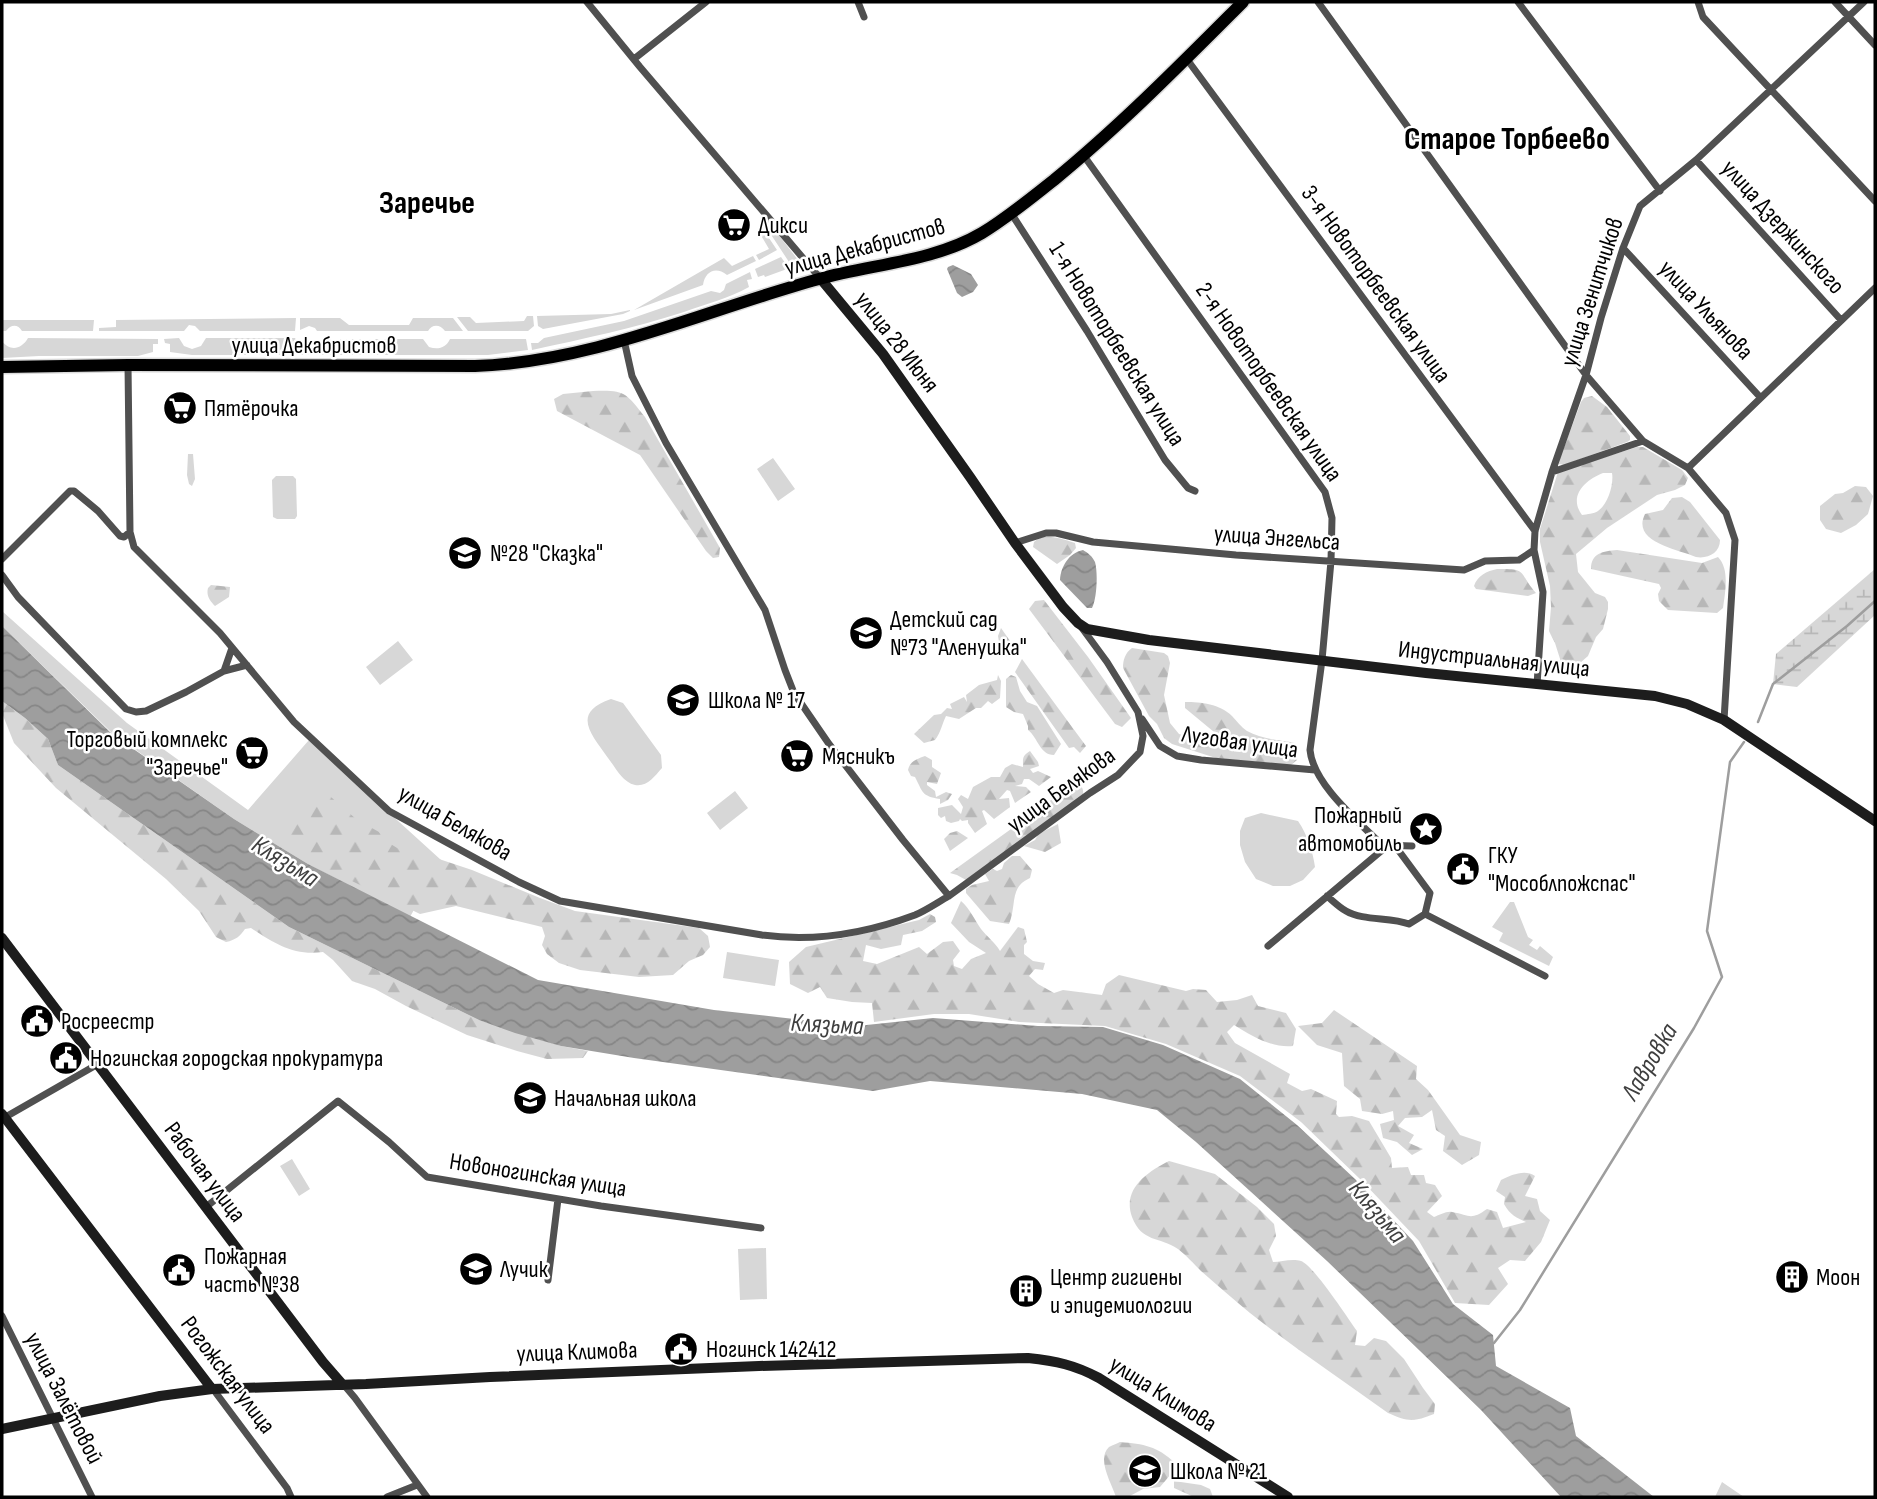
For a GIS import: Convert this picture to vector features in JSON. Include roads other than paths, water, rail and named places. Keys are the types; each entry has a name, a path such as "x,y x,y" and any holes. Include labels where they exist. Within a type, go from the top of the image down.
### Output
{"main road":[{"name":"улица Декабристов","path":"2,367 489,365 530,361 624,340 820,278 947,249 978,236 1084,156 1243,2"},
{"name":"улица 28 Июня","path":"820,278 883,354 1015,544 1063,607 1078,622"},
{"name":"Индустриальная улица","path":"1078,622 1087,629 1110,634 1537,685 1655,696 1687,704 1724,720 1875,821"},
{"name":"Рабочая улица","path":"2,938 343,1385"},
{"name":"Рогожская улица","path":"3,1116 212,1389"},
{"name":"улица Климова","path":"2,1429 160,1396 212,1389 759,1366 1028,1358 1079,1368 1100,1378 1288,1497"}],"street":[{"name":"улица 28 Июня","path":"587,2 820,278"},
{"path":"634,59 706,2"},
{"path":"858,2 864,17"},
{"path":"1318,2 1586,374 1643,441 1688,468 1726,513 1735,540 1724,720"},
{"path":"1518,2 1660,191"},
{"path":"1698,2 1703,17 1875,201"},
{"path":"1835,2 1875,45"},
{"name":"улица Зенитчиков","path":"1537,685 1543,593 1534,550 1535,531 1623,248 1640,206 1696,160 1864,2"},
{"name":"3-я Новоторбеевская улица","path":"1186,58 1535,531"},
{"name":"2-я Новоторбеевская улица","path":"1084,156 1325,492 1332,518 1322,660"},
{"name":"улица Дзержинского","path":"1696,160 1842,320"},
{"name":"1-я Новоторбеевская улица","path":"1011,213 1166,460 1188,488 1195,491"},
{"name":"улица Ульянова","path":"1623,248 1760,397"},
{"path":"1688,468 1875,288"},
{"path":"624,340 632,376 661,434 759,598 769,619 794,693 829,744 949,896"},
{"path":"2,559 70,491 74,491 90,504 120,536 124,537 130,532 128,365"},
{"path":"1552,472 1643,441"},
{"name":"улица Белякова","path":"130,532 134,547 201,613 294,722 389,811 519,882 560,901 762,935 801,938 832,935 916,915 949,896 1131,763 1140,752 1142,744 1143,729 1138,712 1078,622"},
{"name":"улица Энгельса","path":"1015,544 1046,533 1056,533 1093,542 1464,570 1485,561 1520,560 1534,550"},
{"path":"2,575 18,597 126,709 146,711 224,671 247,665"},
{"path":"224,671 232,648"},
{"name":"Луговая улица","path":"1322,660 1310,750 1311,762 1322,782 1382,845 1387,846"},
{"name":"Луговая улица","path":"1138,712 1160,746 1177,756 1315,771"},
{"path":"1268,946 1387,846 1412,846"},
{"path":"1327,896 1346,911 1360,916 1409,924 1425,914 1430,893 1396,847"},
{"path":"1425,914 1545,976"},
{"path":"3,1116 98,1064"},
{"name":"Новоногинская улица","path":"206,1207 338,1101 427,1177 761,1228"},
{"path":"548,1280 558,1199"},
{"name":"улица Залётовой","path":"2,1316 92,1497"},
{"name":"Рабочая улица","path":"343,1385 427,1497"},
{"name":"Рогожская улица","path":"212,1389 291,1497"},
{"path":"387,1497 417,1485"}],"water":[{"path":"953,265 971,274 978,285 973,292 962,297 957,293 947,269"},
{"path":"1083,550 1093,558 1096,566 1096,592 1092,608 1087,608 1060,580 1067,561"},
{"name":"Клязьма","path":"2,626 112,734 234,819 308,864 538,980 714,1010 857,1026 933,1018 1038,1026 1103,1027 1163,1045 1240,1079 1297,1125 1355,1179 1413,1241 1453,1304 1493,1335 1496,1366 1570,1408 1576,1436 1654,1497 1561,1497 1481,1410 1327,1261 1157,1110 1082,1094 930,1081 873,1091 561,1046 479,1020 289,927 58,765 48,739 2,701"}],"waterway":[{"name":"Лавровка","path":"1758,722 1773,684 1875,601"},
{"name":"Лавровка","path":"1494,1343 1520,1310 1694,1028 1722,977 1707,931 1730,762 1744,742"}],"place":[{"name":"Дикси","path":"734,225"},
{"name":"Пятёрочка","path":"180,408"},
{"name":"№28 \"Сказка\"","path":"465,553"},
{"name":"Детский сад №73 \"Аленушка\"","path":"866,633"},
{"name":"Школа № 17","path":"683,700"},
{"name":"Торговый комплекс \"Заречье\"","path":"252,753"},
{"name":"Мясникъ","path":"797,756"},
{"name":"Пожарный автомобиль","path":"1426,829"},
{"name":"ГКУ \"Мособлпожспас\"","path":"1463,869"},
{"name":"Росреестр","path":"37,1021"},
{"name":"Ногинская городская прокуратура","path":"66,1058"},
{"name":"Начальная школа","path":"530,1098"},
{"name":"Лучик","path":"476,1269"},
{"name":"Пожарная часть №38","path":"179,1270"},
{"name":"Моон","path":"1792,1277"},
{"name":"Центр гигиены и эпидемиологии","path":"1026,1291"},
{"name":"Ногинск 142412","path":"681,1349"},
{"name":"Школа № 21","path":"1145,1471"}],"district":[{"name":"Старое Торбеево","path":"1507,139"},
{"name":"Заречье","path":"427,203"}]}
